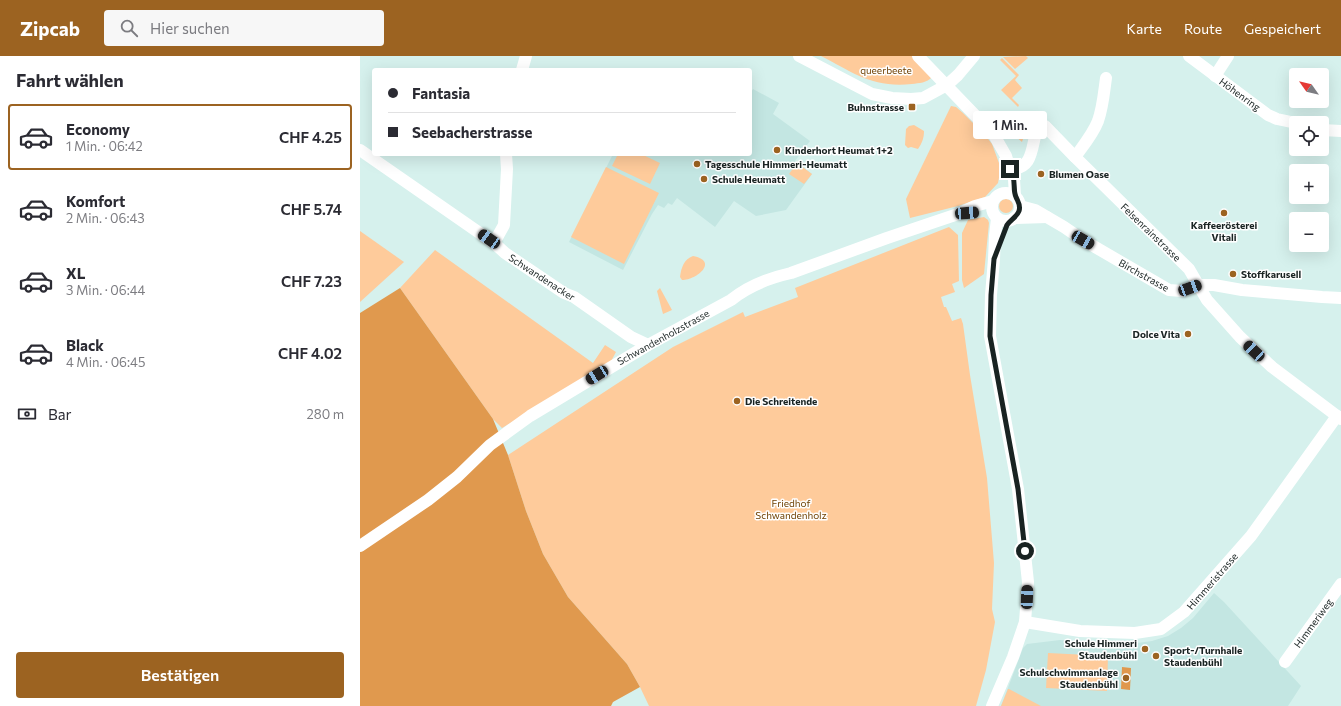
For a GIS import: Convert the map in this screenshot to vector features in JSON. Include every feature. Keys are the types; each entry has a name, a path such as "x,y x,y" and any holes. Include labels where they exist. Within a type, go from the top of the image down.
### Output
{"street":[{"path":"523,68 526,56"},
{"path":"800,56 872,94 911,99 923,98 947,85 958,75 974,56"},
{"path":"918,56 994,135 1006,156 1014,179 1019,211 1004,231 994,259"},
{"name":"Höhenring","path":"1189,56 1268,114 1277,119 1289,122"},
{"path":"1215,76 1228,56"},
{"path":"1075,157 1098,122 1103,104 1106,78"},
{"name":"Felsenrainstrasse","path":"1010,169 1016,169 1026,165 1030,158 1037,129 1040,126 1045,126 1189,269 1198,285"},
{"path":"1329,130 1341,131"},
{"name":"Schwandenacker","path":"360,150 564,293 574,297 631,337 648,345"},
{"path":"494,243 504,225 507,169 506,156"},
{"path":"992,706 1013,657 1025,622 1028,582 1018,489 990,336 996,206 1010,169"},
{"path":"996,206 1009,193 1018,201"},
{"name":"Birchstrasse","path":"1018,201 1048,217 1163,288 1174,291 1182,291 1198,285"},
{"name":"Schwandenholzstrasse","path":"360,546 428,500 457,477 490,445 530,416 648,345 731,300 742,291 759,283 958,214 976,206 996,206"},
{"path":"996,206 1003,220 1048,217"},
{"path":"1198,285 1214,285 1242,290 1341,298"},
{"path":"1198,285 1207,300 1254,351 1272,367 1339,417"},
{"name":"Himmeristrasse","path":"1025,622 1080,631 1135,633 1161,629 1184,612 1238,550 1276,502 1339,417"},
{"name":"Himmeriweg","path":"1285,662 1341,584"}],"shaded area":[{"name":"Schule Heumatt","path":"753,89 779,103 773,114 810,141 795,161 812,174 786,210 756,216 734,201 715,227 677,198 672,205 668,203 664,208 658,205 623,270 569,242 612,156 752,156"},
{"path":"400,288 493,419 508,455 526,511 543,554 568,597 627,664 640,687 613,702 611,706 360,706 360,313"},
{"name":"Schule Himmeri Staudenbühl","path":"1214,593 1301,686 1288,706 1001,706 1023,648 1027,644 1060,640 1130,644 1152,641 1168,636 1181,628 1193,618"},
{"name":"Schulschwimmanlage Staudenbühl","path":"1122,667 1131,668 1130,690 1121,689"}],"green space":[{"name":"queerbeete","path":"821,56 912,56 932,77 925,82 912,84 886,84 864,78"},
{"path":"1026,56 1028,58 1015,69 1003,57"},
{"path":"1002,58 1019,75 1015,80 1022,88 1012,98 1019,105 1018,107 1001,90 1016,76 1000,60"},
{"path":"951,106 956,107 963,113 992,144 999,163 1000,172 998,183 985,197 958,206 910,218 906,199"},
{"path":"1031,117 1034,124 1030,138 1024,136 1022,142 1014,135 1016,133 1019,135 1028,126 1027,123"},
{"path":"914,125 924,131 921,145 918,149 911,147 908,148 905,145 906,129 909,126"},
{"path":"617,156 645,156 660,163 650,184 612,166"},
{"path":"797,163 812,174 804,184 789,174"},
{"path":"606,167 659,193 624,264 571,237"},
{"path":"1003,199 1009,199 1013,203 1013,209 1009,213 1003,213 999,209 999,203"},
{"path":"984,217 989,223 984,274 964,288 962,280 962,233 968,220"},
{"name":"Friedhof Schwandenholz","path":"949,227 958,235 959,281 952,284 955,292 941,297 944,307 946,307 952,321 961,318 963,324 987,478 994,563 992,609 995,622 986,670 976,706 649,706 627,664 568,597 543,554 526,511 508,455 673,347 743,312 745,317 798,297 795,288"},
{"path":"360,231 404,262 360,302"},
{"path":"435,250 593,363 605,345 616,352 609,365 502,428 493,419 400,288"},
{"path":"693,256 701,258 705,266 699,274 682,280 680,277 681,270 687,259"},
{"path":"660,288 672,310 663,314 657,291"},
{"path":"1048,653 1108,656 1107,691 1046,688"},
{"path":"1009,689 1041,706 1001,706"}],"place":[{"name":"Buhnstrasse","path":"912,107"},
{"name":"Kinderhort Heumat 1+2","path":"777,150"},
{"name":"Tagesschule Himmeri-Heumatt","path":"697,164"},
{"name":"Blumen Oase","path":"1041,174"},
{"name":"Schule Heumatt","path":"704,179"},
{"name":"Kaffeerösterei Vitali","path":"1224,213"},
{"name":"Stoffkarusell","path":"1233,274"},
{"name":"Dolce Vita","path":"1188,334"},
{"name":"Die Schreitende","path":"737,401"},
{"name":"Schule Himmeri Staudenbühl","path":"1145,649"},
{"name":"Sport-/Turnhalle Staudenbühl","path":"1156,656"},
{"name":"Schulschwimmanlage Staudenbühl","path":"1126,678"}],"route":[{"path":"1010,169 1014,179 1015,196 1018,199 1020,206 1017,215 1010,220 1007,225 994,259 990,336 1018,489 1025,551"}]}
